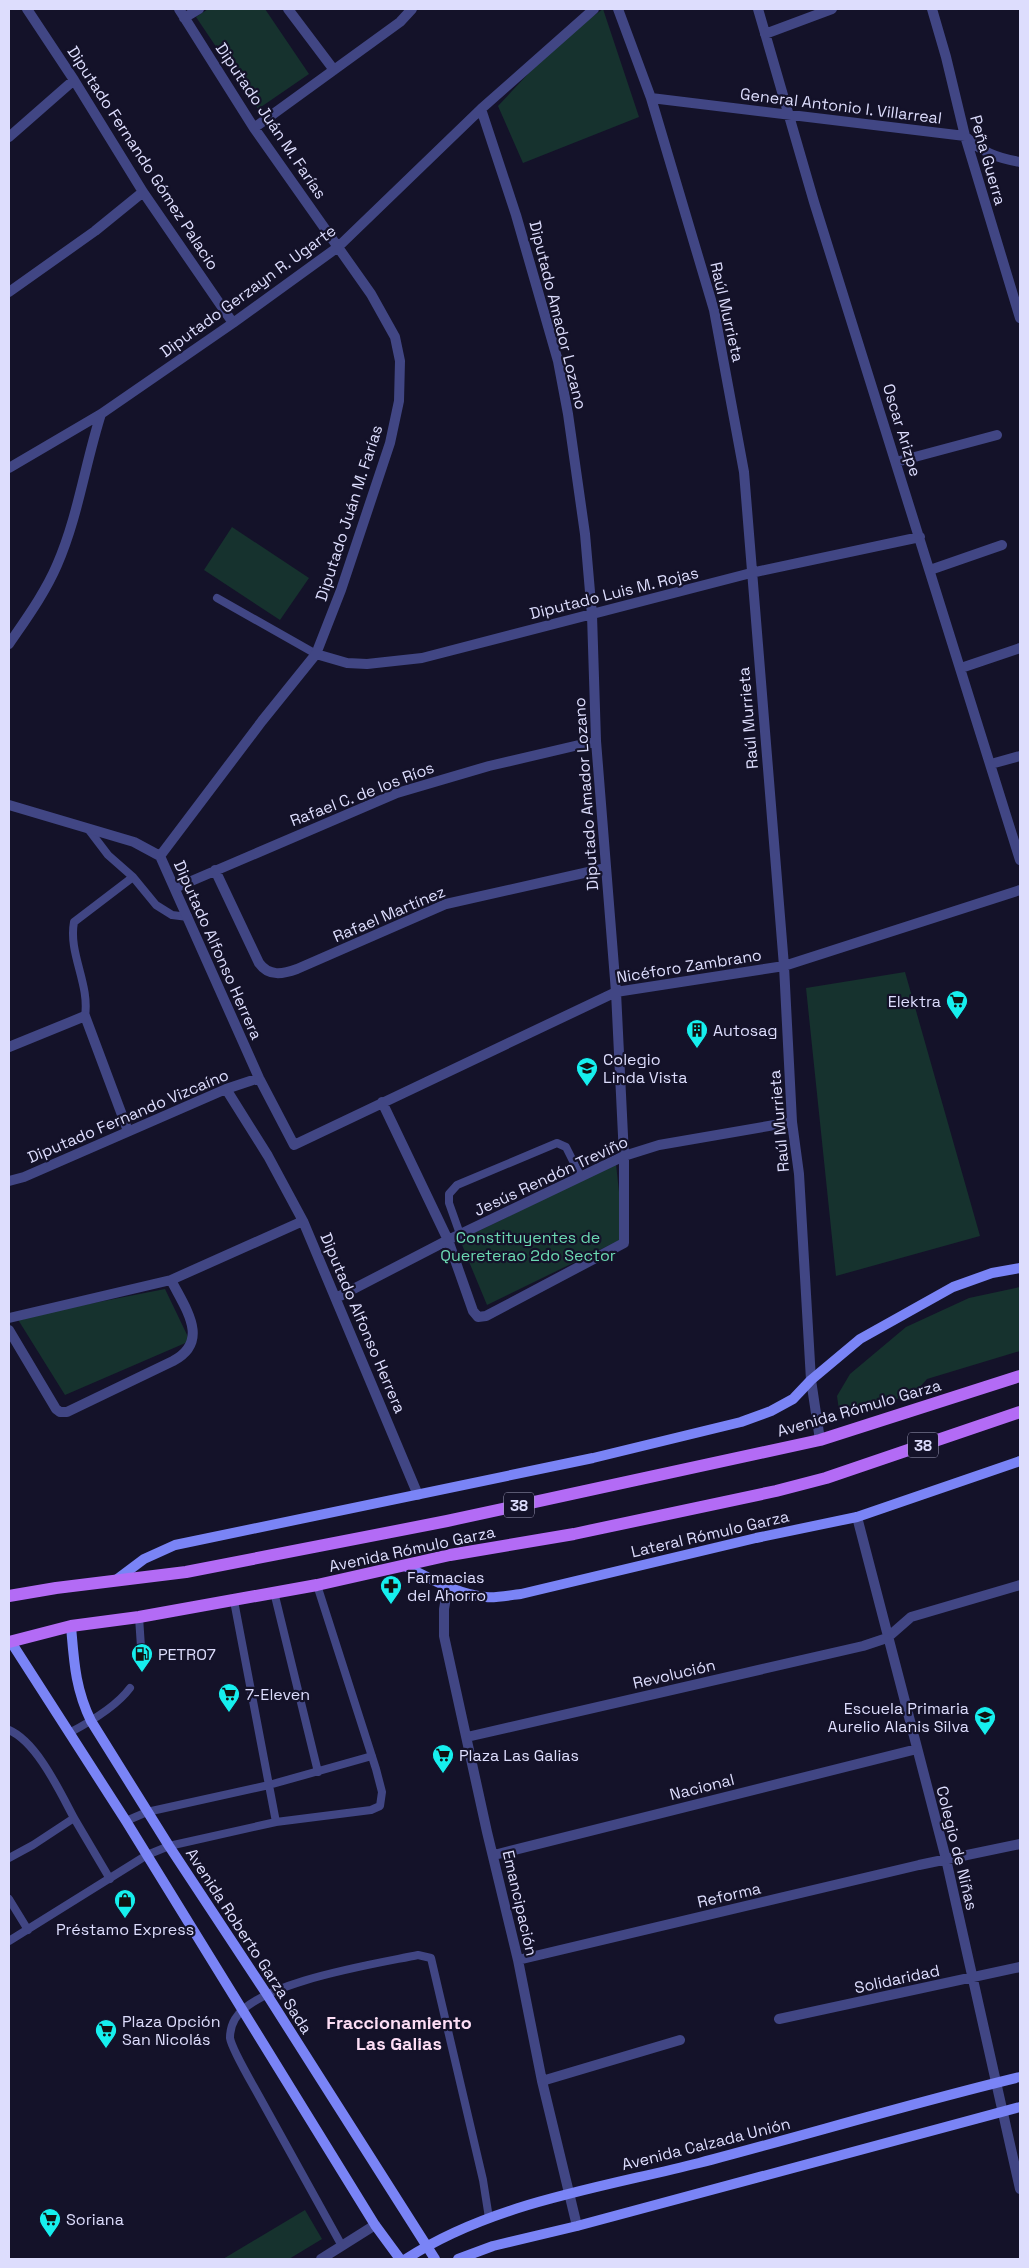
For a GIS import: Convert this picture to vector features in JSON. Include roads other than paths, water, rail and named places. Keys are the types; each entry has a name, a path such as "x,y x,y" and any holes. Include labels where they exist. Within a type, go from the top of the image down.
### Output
{"main road":[{"name":"Avenida Rómulo Garza","path":"9,1596 186,1572 447,1521 820,1440 1020,1376"},
{"name":"Avenida Rómulo Garza","path":"10,1642 71,1626 234,1601 317,1585 450,1555 574,1534 776,1492 826,1478 1020,1412"}],"street":[{"name":"Diputado Fernando Gómez Palacio","path":"27,9 74,80 143,192 234,323"},
{"path":"181,14 199,9"},
{"path":"288,9 334,70"},
{"path":"254,128 400,22 412,9"},
{"name":"Diputado Gerzayn R. Ugarte","path":"9,468 102,414 234,323 338,247 481,109 594,9"},
{"name":"Raúl Murrieta","path":"618,9 651,98 714,310 744,472 784,966 792,1122 799,1174 812,1380 820,1440"},
{"name":"Oscar Arizpe","path":"758,9 788,114 1020,860"},
{"path":"765,34 832,9"},
{"name":"Peña Guerra","path":"932,9 946,57 964,136 1020,318"},
{"name":"Diputado Juán M. Farías","path":"160,856 262,721 316,654 341,590 390,443 399,401 400,361 395,337 371,294 254,128 181,14"},
{"path":"9,137 74,80"},
{"name":"General Antonio I. Villarreal","path":"651,98 964,136"},
{"name":"Diputado Amador Lozano","path":"448,1240 473,1311 478,1317 486,1316 624,1243 624,1156 616,992 596,741 592,615 583,516 558,361 516,215 481,109"},
{"path":"964,136 989,155 1020,162"},
{"path":"9,292 96,231 143,192"},
{"path":"9,644 32,610 56,567 71,527 102,414"},
{"path":"896,462 997,435"},
{"name":"Diputado Luis M. Rojas","path":"316,654 347,663 367,664 412,659 592,615 751,573 920,538"},
{"path":"930,570 1002,544"},
{"path":"961,668 1020,648"},
{"name":"Rafael C. de los Ríos","path":"176,888 397,793 488,766 596,741"},
{"path":"991,764 1020,756"},
{"name":"Diputado Alfonso Herrera","path":"9,805 134,842 160,856 176,888 258,1078 294,1145"},
{"name":"Rafael Martínez","path":"215,870 259,963 273,974 297,969 446,904 606,868"},
{"name":"Nicéforo Zambrano","path":"294,1145 616,992 784,966 1020,890"},
{"path":"9,1047 85,1016 128,1131"},
{"name":"Diputado Fernando Vizcaíno","path":"9,1181 24,1177 226,1089 258,1078"},
{"name":"Diputado Alfonso Herrera","path":"226,1089 268,1156 303,1221 418,1495"},
{"path":"382,1102 448,1240"},
{"name":"Jesús Rendón Treviño","path":"336,1298 460,1234 624,1156 659,1145 792,1122"},
{"path":"9,1318 171,1280 303,1221"},
{"name":"Avenida Rómulo Garza","path":"116,1580 144,1559 175,1545 593,1458 741,1422 771,1411 793,1399 860,1339 953,1287 992,1273 1020,1268"},
{"path":"9,1330 56,1409 60,1412 67,1412 173,1361 189,1350 193,1344 193,1329 171,1280"},
{"name":"Lateral Rómulo Garza","path":"405,1566 448,1586 486,1597 521,1594 756,1538 857,1517 1020,1461"},
{"name":"Colegio de Niñas","path":"857,1517 946,1859 1020,2189"},
{"path":"887,1638 912,1617 1020,1585"},
{"name":"Emancipación","path":"448,1586 444,1628 518,1960 542,2081 577,2226"},
{"name":"Avenida Roberto Garza Sada","path":"71,1626 77,1683 81,1700 91,1721 147,1812 435,2259"},
{"name":"Revolución","path":"467,1737 863,1646 887,1638"},
{"path":"10,1642 126,1821 375,2225 400,2259"},
{"name":"Nacional","path":"494,1855 917,1749"},
{"name":"Reforma","path":"518,1960 946,1859 1020,1844"},
{"name":"Solidaridad","path":"779,2019 1020,1967"},
{"path":"542,2081 680,2040"},
{"name":"Avenida Calzada Unión","path":"406,2259 426,2246 489,2218 568,2195 709,2160 1020,2077"},
{"path":"458,2259 493,2246 577,2226 1020,2107"},
{"path":"321,2259 375,2225"}],"lane":[{"path":"217,598 316,654"},
{"path":"89,830 108,855 133,877 156,905 164,912 188,917"},
{"path":"85,1016 86,993 72,935 74,922 133,877"},
{"path":"460,1234 449,1203 449,1194 457,1185 557,1143 566,1147 580,1177"},
{"path":"9,1941 147,1855 169,1846 276,1822 371,1810 380,1806 382,1792 372,1756 317,1585"},
{"path":"274,1592 318,1772"},
{"path":"234,1601 276,1822"},
{"path":"139,1617 142,1662"},
{"path":"69,1733 91,1721 126,1694 130,1688"},
{"path":"9,1730 21,1738 48,1772 110,1878"},
{"path":"126,1821 147,1812 269,1785 372,1756"},
{"path":"9,1858 33,1845 74,1818"},
{"path":"9,1899 28,1930"},
{"path":"342,2246 251,2081 230,2039 235,2020 243,2010 266,1994 289,1984 410,1956 424,1954 431,1958 483,2180 489,2218"}],"place":[{"name":"Elektra","path":"957,1020"},
{"name":"Autosag","path":"697,1049"},
{"name":"Colegio Linda Vista","path":"587,1087"},
{"name":"Farmacias del Ahorro","path":"391,1605"},
{"name":"PETRO7","path":"142,1673"},
{"name":"7-Eleven","path":"229,1713"},
{"name":"Escuela Primaria Aurelio Alanis Silva","path":"985,1736"},
{"name":"Plaza Las Galias","path":"443,1774"},
{"name":"Préstamo Express","path":"125,1919"},
{"name":"Plaza Opción San Nicolás","path":"106,2049"},
{"name":"Soriana","path":"50,2238"}],"district":[{"name":"Fraccionamiento Las Galias","path":"399,2032"}],"park label":[{"name":"Constituyentes de Quereterao 2do Sector","path":"528,1246"}]}
